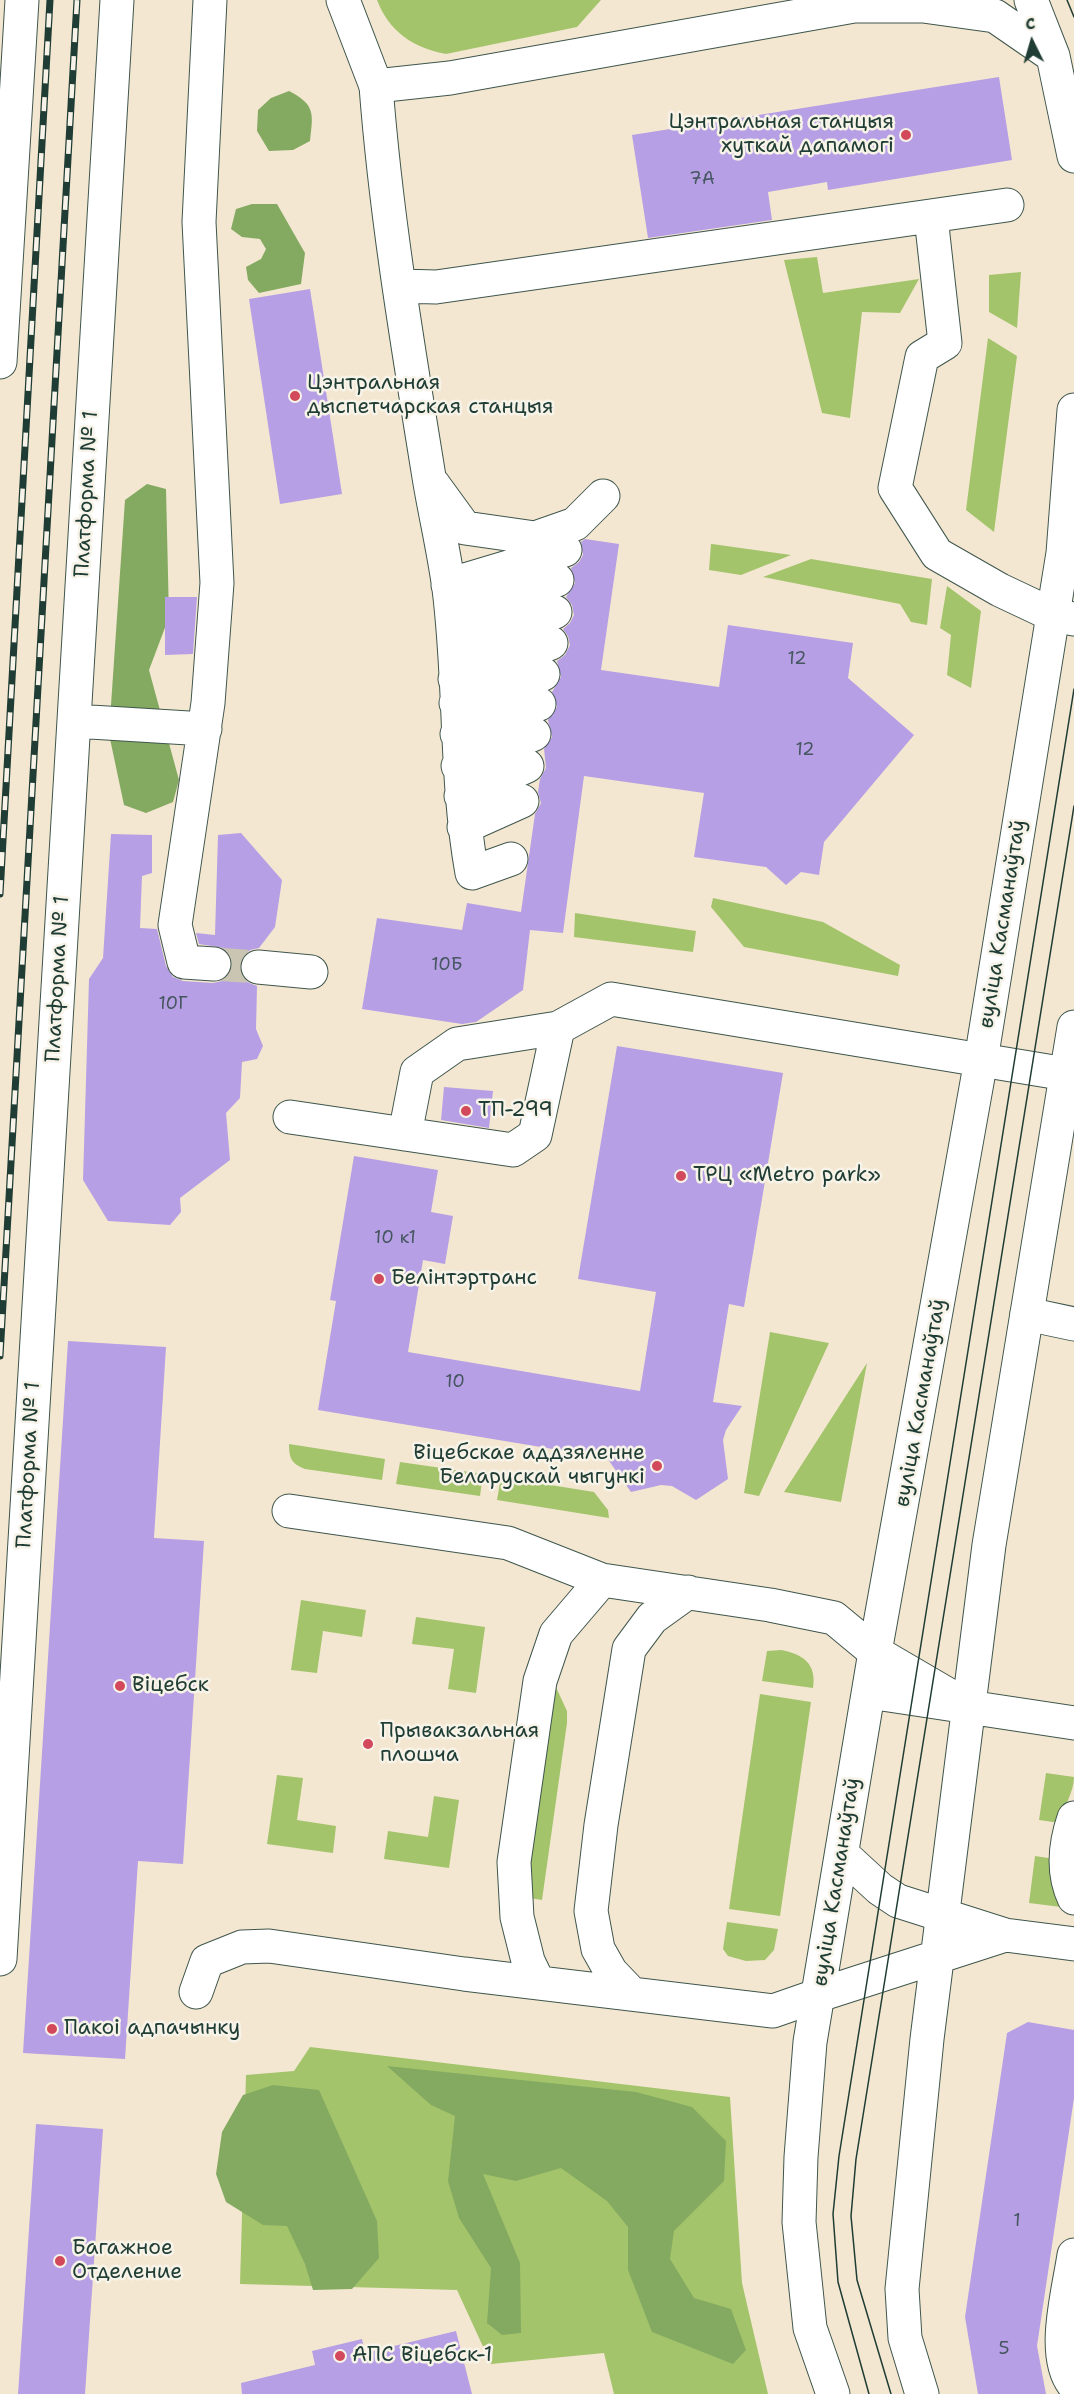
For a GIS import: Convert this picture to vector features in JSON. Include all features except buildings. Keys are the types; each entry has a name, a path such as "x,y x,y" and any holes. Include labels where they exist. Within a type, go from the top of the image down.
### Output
{"main road":[{"path":"0,362 22,0"},
{"name":"Платформа № 1","path":"0,1959 117,0"},
{"path":"210,0 199,222 217,583 205,729 175,925 184,962 214,964"},
{"path":"343,0 376,86 382,166 450,601 459,750 472,873 516,830 459,750"},
{"path":"1031,0 1053,56 1074,156"},
{"path":"376,86 450,78 858,3 923,6 995,16 1053,56"},
{"path":"401,286 436,287 1007,205"},
{"path":"931,216 945,343 922,357 895,488 937,554 1000,590 1063,617"},
{"name":"вуліца Касманаўтаў","path":"833,2394 810,2328 799,2222 810,2042 875,1652 1063,617 1063,553 1074,410"},
{"path":"429,478 465,528 535,538 575,524 603,496"},
{"path":"450,601 561,565"},
{"path":"459,750 544,673"},
{"path":"459,750 544,673"},
{"path":"459,750 544,673"},
{"path":"74,721 205,729"},
{"path":"459,750 527,766"},
{"path":"258,967 311,972"},
{"path":"405,1134 417,1072 449,1049 457,1044 558,1028 611,999 1066,1074"},
{"path":"922,2394 904,2338 902,2289 938,1955 989,1545 1074,1027"},
{"path":"290,1117 513,1150 535,1135 558,1028"},
{"path":"1027,1314 1074,1324"},
{"path":"289,1511 508,1543 602,1580 688,1592 834,1618 875,1652 969,1707"},
{"path":"538,1982 528,1961 517,1917 514,1862 540,1681 556,1634 602,1580"},
{"path":"632,1994 611,1972 598,1949 591,1911 601,1825 629,1649 652,1618 688,1592"},
{"path":"868,1692 1074,1723"},
{"path":"1074,1818 1067,1839 1065,1864 1074,1898"},
{"path":"842,1854 880,1889 898,1901 1005,1935 1074,1944"},
{"path":"196,1992 207,1961 242,1947 269,1946 773,2011 938,1955 1005,1935"},
{"path":"773,2011 810,2042"},
{"path":"1074,2255 1066,2375 1074,2385"}],"green space":[{"path":"377,0 601,0 577,27 446,54 423,48 404,37 388,21"},
{"path":"289,91 304,101 311,111 310,141 293,150 269,151 257,131 258,110 271,98"},
{"path":"252,204 277,204 305,253 301,284 259,293 248,280 246,267 261,259 266,249 260,239 242,237 231,229 236,209"},
{"path":"817,257 823,293 919,279 900,313 862,312 850,418 822,413 784,260"},
{"path":"1021,272 1017,328 989,312 989,275"},
{"path":"988,338 1017,356 994,532 966,510"},
{"path":"147,484 166,489 169,617 149,670 179,780 173,802 146,813 124,805 109,734 125,500"},
{"path":"711,544 791,555 741,575 709,570"},
{"path":"811,559 932,579 927,625 911,622 900,604 763,577"},
{"path":"947,586 981,611 971,688 947,675 951,635 940,628"},
{"path":"713,898 823,922 900,965 898,976 744,947 711,907"},
{"path":"575,913 696,931 693,952 574,937"},
{"path":"770,1332 829,1343 759,1496 744,1493"},
{"path":"867,1363 841,1502 784,1492"},
{"path":"289,1444 385,1459 382,1480 305,1469 292,1460"},
{"path":"400,1462 483,1474 480,1496 396,1484"},
{"path":"501,1477 594,1492 608,1510 609,1518 497,1500"},
{"path":"301,1600 366,1610 362,1637 323,1631 317,1673 291,1670"},
{"path":"416,1617 485,1627 476,1693 448,1689 454,1649 412,1644"},
{"path":"781,1650 796,1654 807,1662 813,1672 813,1688 762,1681 767,1651"},
{"path":"554,1683 567,1711 567,1723 542,1900 529,1898 526,1879"},
{"path":"760,1694 811,1702 780,1916 729,1909"},
{"path":"1046,1773 1074,1777 1060,1823 1039,1820"},
{"path":"277,1775 303,1778 297,1820 336,1826 333,1853 267,1844"},
{"path":"434,1796 459,1800 449,1868 384,1859 388,1831 428,1837"},
{"path":"1035,1856 1055,1859 1061,1907 1029,1903"},
{"path":"727,1922 778,1929 774,1950 765,1960 746,1961 728,1956 723,1949"},
{"path":"310,2047 730,2097 742,2283 768,2394 614,2394 604,2353 491,2364 457,2290 240,2284 246,2075 294,2071"},
{"path":"387,2066 636,2092 692,2107 726,2141 724,2181 674,2231 670,2259 694,2298 731,2309 746,2350 733,2364 652,2332 628,2270 628,2227 607,2201 561,2168 516,2181 483,2174 520,2263 521,2333 502,2335 487,2323 491,2268 459,2218 448,2181 455,2116 431,2105"},
{"path":"273,2085 319,2090 377,2221 379,2258 352,2289 313,2290 305,2264 287,2226 263,2225 226,2202 216,2174 222,2132 243,2095"}],"tunnel":[{"path":"214,964 258,967"}],"tram line":[{"path":"1067,0 1074,17"},
{"path":"869,2394 838,2282 833,2214 839,2156 1074,689"},
{"path":"891,2394 857,2280 851,2216 856,2159 1074,806"}],"railway":[{"path":"0,894 50,0"},
{"path":"0,1356 77,0"}],"place":[{"name":"Цэнтральная станцыя хуткай дапамогі","path":"906,135"},
{"name":"Цэнтральная дыспетчарская станцыя","path":"295,396"},
{"name":"ТП-299","path":"466,1111"},
{"name":"ТРЦ «Metro park»","path":"681,1176"},
{"name":"Белінтэртранс","path":"379,1279"},
{"name":"Віцебскае аддзяленне Беларускай чыгункі","path":"657,1466"},
{"name":"Віцебск","path":"120,1686"},
{"name":"Прывакзальная плошча","path":"368,1744"},
{"name":"Пакоі адпачынку","path":"52,2029"},
{"name":"Багажное Отделение","path":"60,2261"},
{"name":"АПС Віцебск-1","path":"340,2356"}]}
